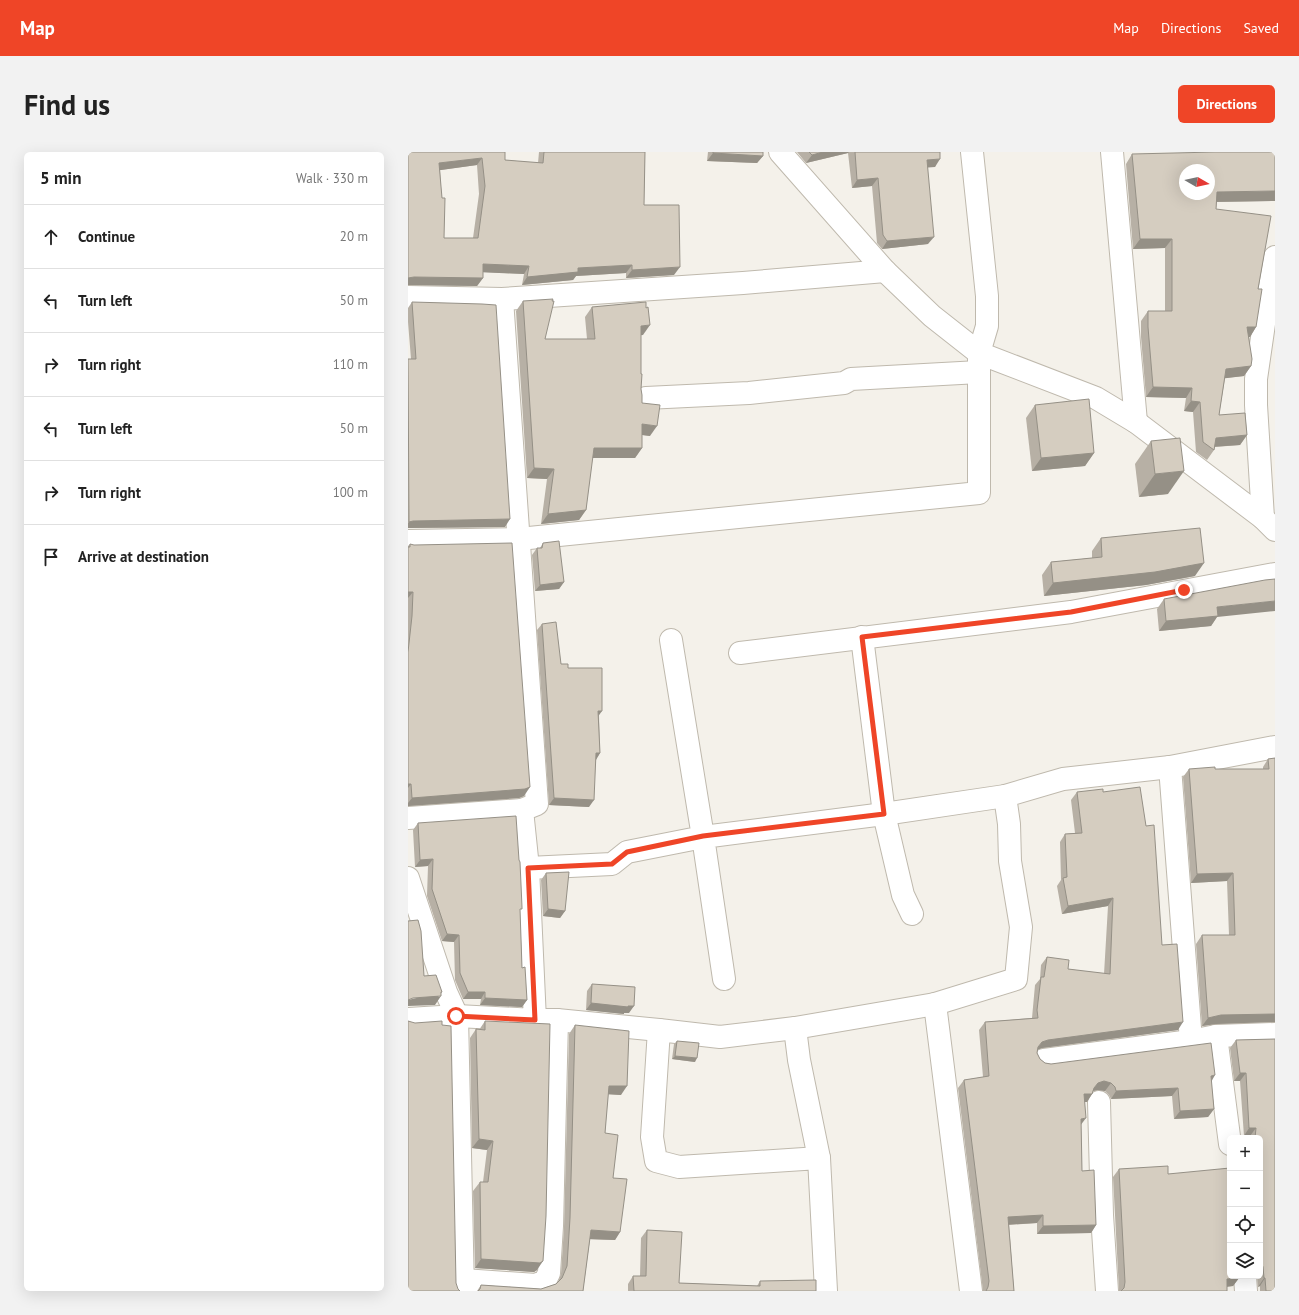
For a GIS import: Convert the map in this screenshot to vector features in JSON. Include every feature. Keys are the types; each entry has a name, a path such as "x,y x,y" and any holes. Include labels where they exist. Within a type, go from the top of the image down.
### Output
{"street":[{"path":"780,152 885,271 979,362"},
{"path":"408,541 519,539 979,493 979,362 986,326 987,296 972,152"},
{"path":"1112,152 1136,422"},
{"path":"1269,524 1267,457 1256,405 1266,378 1266,310 1275,257"},
{"path":"408,297 502,299 743,283 885,271"},
{"path":"408,818 522,810 536,804 502,299"},
{"path":"646,398 749,393 844,383 851,379 979,362 1096,398 1136,422 1269,524"},
{"path":"740,653 1071,612 1275,574"},
{"path":"862,637 884,814 903,895 912,914"},
{"path":"671,640 703,836 724,980"},
{"path":"528,868 612,864 627,852 703,836 884,814 1005,796 1063,779 1170,768 1275,747"},
{"path":"1170,768 1191,1041"},
{"path":"408,1019 456,1016 558,1020 720,1037 795,1028 935,1004 1016,979 1021,927 1010,861 1009,824 1005,796"},
{"path":"522,810 528,868 535,1020"},
{"path":"408,878 446,992 456,1016 463,1286 536,1285 545,1281 549,1272 558,1020"},
{"path":"935,1004 971,1291"},
{"path":"795,1028 799,1060 819,1158 826,1291"},
{"path":"659,1030 652,1137 656,1161 679,1167 819,1158"},
{"path":"1044,1060 1191,1041 1216,1036 1275,1034"},
{"path":"1216,1036 1229,1135"},
{"path":"1099,1102 1102,1215 1107,1291"},
{"path":"1245,1279 1246,1291"}],"building":[{"path":"408,152 505,152 505,160 543,163 544,152 645,152 644,205 679,205 680,267 632,270 632,265 578,268 578,272 527,277 529,266 483,264 483,278 408,278","holes":["482,158 485,186 478,238 444,238 445,198 442,198 439,163"]},
{"path":"763,152 763,156 713,153"},
{"path":"809,152 823,152 812,155"},
{"path":"855,152 940,152 940,159 927,160 934,237 887,241 883,235 878,178 857,180"},
{"path":"1275,152 1275,191 1217,192 1216,209 1271,216 1258,289 1262,289 1256,327 1247,327 1252,359 1251,366 1226,369 1219,415 1245,413 1247,435 1216,438 1214,450 1203,442 1200,402 1191,401 1192,388 1153,387 1148,311 1172,311 1172,239 1140,239 1132,154"},
{"path":"553,299 552,301 554,301 545,339 595,339 592,307 646,302 650,325 641,326 642,403 660,405 657,426 642,424 642,448 594,448 586,510 548,514 554,469 534,468 523,301"},
{"path":"412,302 496,305 510,519 409,522 408,359 416,359"},
{"path":"1089,399 1094,453 1041,458 1035,405"},
{"path":"1180,438 1184,471 1155,474 1151,441"},
{"path":"1200,528 1204,563 1155,572 1053,583 1051,562 1102,557 1101,538"},
{"path":"559,541 564,582 540,585 537,548 542,548 543,543"},
{"path":"512,543 530,787 525,789 412,798 411,784 408,784 408,652 413,592 408,592 408,547 410,547 410,544"},
{"path":"1275,579 1275,601 1217,607 1218,616 1166,621 1164,599"},
{"path":"556,622 561,664 568,664 568,668 602,668 602,711 598,711 600,753 596,753 594,800 554,798 542,624"},
{"path":"1275,758 1275,1014 1221,1015 1208,1018 1202,935 1235,935 1233,873 1197,874 1189,769 1215,767 1215,769 1269,769 1268,759"},
{"path":"1140,787 1146,826 1154,825 1162,945 1177,944 1183,1022 1048,1040 1042,1042 1038,1047 1037,1053 1040,1059 1045,1063 1051,1064 1211,1043 1215,1075 1211,1076 1214,1109 1180,1111 1178,1088 1116,1091 1115,1087 1111,1083 1104,1081 1098,1083 1092,1094 1084,1094 1086,1118 1081,1119 1082,1171 1094,1170 1096,1225 1043,1226 1043,1215 1008,1217 1014,1291 986,1291 989,1281 964,1080 989,1076 985,1022 1038,1018 1037,1010 1041,977 1044,977 1047,957 1069,960 1068,969 1110,974 1113,898 1068,906 1063,878 1067,877 1065,834 1082,833 1077,792 1103,789 1103,792"},
{"path":"516,816 522,907 522,909 520,909 522,968 525,967 527,1000 485,998 485,992 468,992 460,973 459,935 447,934 432,889 433,859 420,860 418,823"},
{"path":"569,872 565,911 548,909 546,873"},
{"path":"418,920 421,931 424,976 436,975 442,992 441,996 413,998 408,1000 408,921"},
{"path":"592,984 635,987 634,1006 628,1007 591,1003"},
{"path":"408,1021 415,1023 442,1021 442,1025 451,1026 456,1283 460,1291 408,1291"},
{"path":"485,1021 550,1024 546,1216 543,1261 540,1263 481,1259 480,1182 488,1182 493,1141 479,1139 476,1029 485,1030"},
{"path":"575,1025 629,1031 627,1086 609,1086 605,1133 618,1135 613,1178 627,1179 620,1232 591,1230 583,1291 478,1291 481,1285 541,1289 556,1284 562,1278 567,1266 570,1218"},
{"path":"1275,1039 1275,1291 1266,1291 1263,1267 1263,1135 1255,1135 1256,1128 1249,1128 1246,1073 1240,1073 1236,1040"},
{"path":"677,1041 699,1043 697,1058 675,1056"},
{"path":"1168,1166 1168,1174 1227,1168 1227,1291 1121,1291 1124,1288 1125,1282 1119,1169"},
{"path":"647,1230 682,1232 679,1283 760,1286 760,1281 816,1280 816,1291 634,1291 633,1276 646,1276"}],"route":[{"path":"456,1016 535,1020 528,868 612,864 627,852 703,836 884,814 862,637 1071,612 1184,590"}]}
